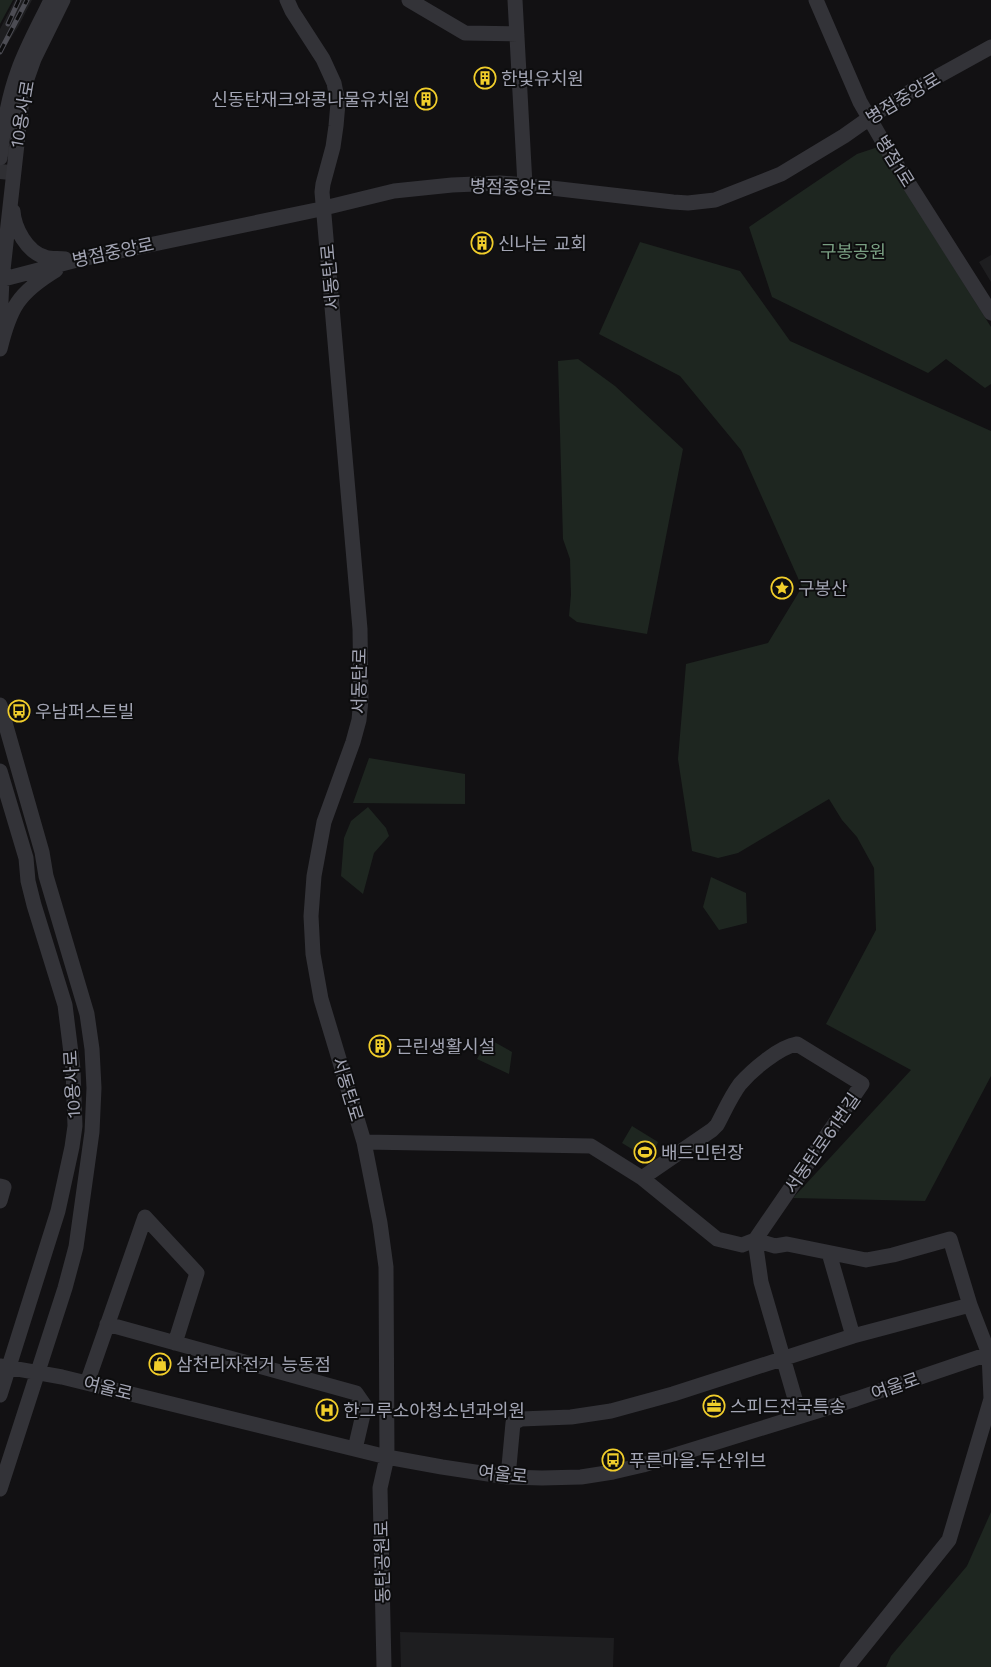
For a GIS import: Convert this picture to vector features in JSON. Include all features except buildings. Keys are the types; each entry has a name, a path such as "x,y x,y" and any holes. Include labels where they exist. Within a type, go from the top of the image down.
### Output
{"street":[{"name":"10용사로","path":"0,158 6,118 14,84 28,46 51,0"},
{"name":"10용사로","path":"0,324 1,280 23,90 34,58 63,0"},
{"name":"서동탄로","path":"287,0 323,59 334,83 338,103 333,147 323,184 360,629 361,699 359,720 353,742 324,822 314,876 310,916 313,954 321,999 364,1142 380,1223 386,1267 387,1457"},
{"path":"409,0 464,33 517,34"},
{"path":"515,0 525,185"},
{"name":"병점1로","path":"816,0 860,102 890,154 991,313"},
{"name":"병점중앙로","path":"1,280 77,260 324,208 394,191 452,185 500,183 673,202 688,203 715,200 781,174 844,136 895,100 991,47"},
{"path":"12,181 13,213 17,229 29,246 46,257 77,260"},
{"path":"0,349 7,320 23,296 39,280 77,260"},
{"name":"10용사로","path":"0,705 42,852 46,876 86,1014 92,1050 94,1088 92,1132 76,1247 65,1288 36,1372 11,1459 0,1489"},
{"name":"10용사로","path":"0,742 34,855 46,876"},
{"name":"10용사로","path":"0,771 26,858 28,882 65,1005 73,1069 75,1126 58,1211 4,1366 0,1396"},
{"path":"0,805 17,860 28,882"},
{"name":"서동탄로61번길","path":"642,1178 712,1130 717,1125 740,1084 768,1058 797,1044 862,1084 755,1240"},
{"name":"서동탄로","path":"364,1142 591,1146 642,1178 716,1239 742,1245 755,1240 775,1246 786,1244 866,1260 893,1255 950,1239 970,1305"},
{"path":"0,1186 4,1187 0,1201"},
{"path":"87,1383 106,1324 145,1217 197,1273 175,1343"},
{"path":"755,1240 761,1282 800,1416"},
{"path":"829,1253 852,1336"},
{"path":"508,1477 513,1423 521,1419 570,1417 611,1411 673,1394 852,1336 970,1305 990,1354 990,1399 949,1540 847,1667"},
{"path":"106,1324 356,1393 365,1406 355,1449"},
{"name":"여울로","path":"4,1366 87,1383 387,1457 508,1477 542,1478 581,1477 614,1472 693,1450 856,1399 990,1354"},
{"name":"동탄공원로","path":"384,1667 380,1488 387,1457"}],"shaded area":[{"path":"15,0 32,0 0,55 0,29"},
{"path":"991,255 991,282 979,262"},
{"path":"400,1632 614,1638 613,1667 401,1667"}],"green space":[{"path":"0,0 13,0 0,24"},
{"name":"구봉공원","path":"878,147 991,327 991,384 985,388 946,359 928,373 772,297 749,227 857,154"},
{"path":"640,242 740,271 790,341 991,431 991,1076 925,1201 793,1198 911,1070 826,1024 876,930 874,868 857,837 842,820 829,799 738,853 718,858 692,851 678,759 686,664 768,643 802,587 741,450 680,376 599,334"},
{"path":"578,359 615,386 683,449 647,634 577,622 569,616 571,595 570,559 563,539 558,361"},
{"path":"369,758 465,774 465,804 353,803"},
{"path":"368,807 386,828 389,836 374,853 363,894 341,876 344,838 351,821"},
{"path":"711,877 746,893 747,923 719,930 703,907"},
{"path":"489,1039 512,1052 509,1074 477,1059"},
{"name":"배드민턴장","path":"632,1126 658,1142 650,1160 622,1143"},
{"path":"991,1512 991,1667 886,1667 891,1656 967,1566"}],"tunnel":[{"path":"0,179 3,146"}],"railway":[{"path":"8,24 19,0"},
{"path":"0,52 27,0"}],"place":[{"name":"한빛유치원","path":"485,78"},
{"name":"신동탄재크와콩나물유치원","path":"426,99"},
{"name":"신나는 교회","path":"482,243"},
{"name":"구봉산","path":"782,588"},
{"name":"우남퍼스트빌","path":"19,711"},
{"name":"근린생활시설","path":"380,1046"},
{"name":"배드민턴장","path":"645,1152"},
{"name":"삼천리자전거 능동점","path":"160,1364"},
{"name":"스피드전국특송","path":"714,1406"},
{"name":"한그루소아청소년과의원","path":"327,1410"},
{"name":"푸른마을.두산위브","path":"613,1460"}]}
